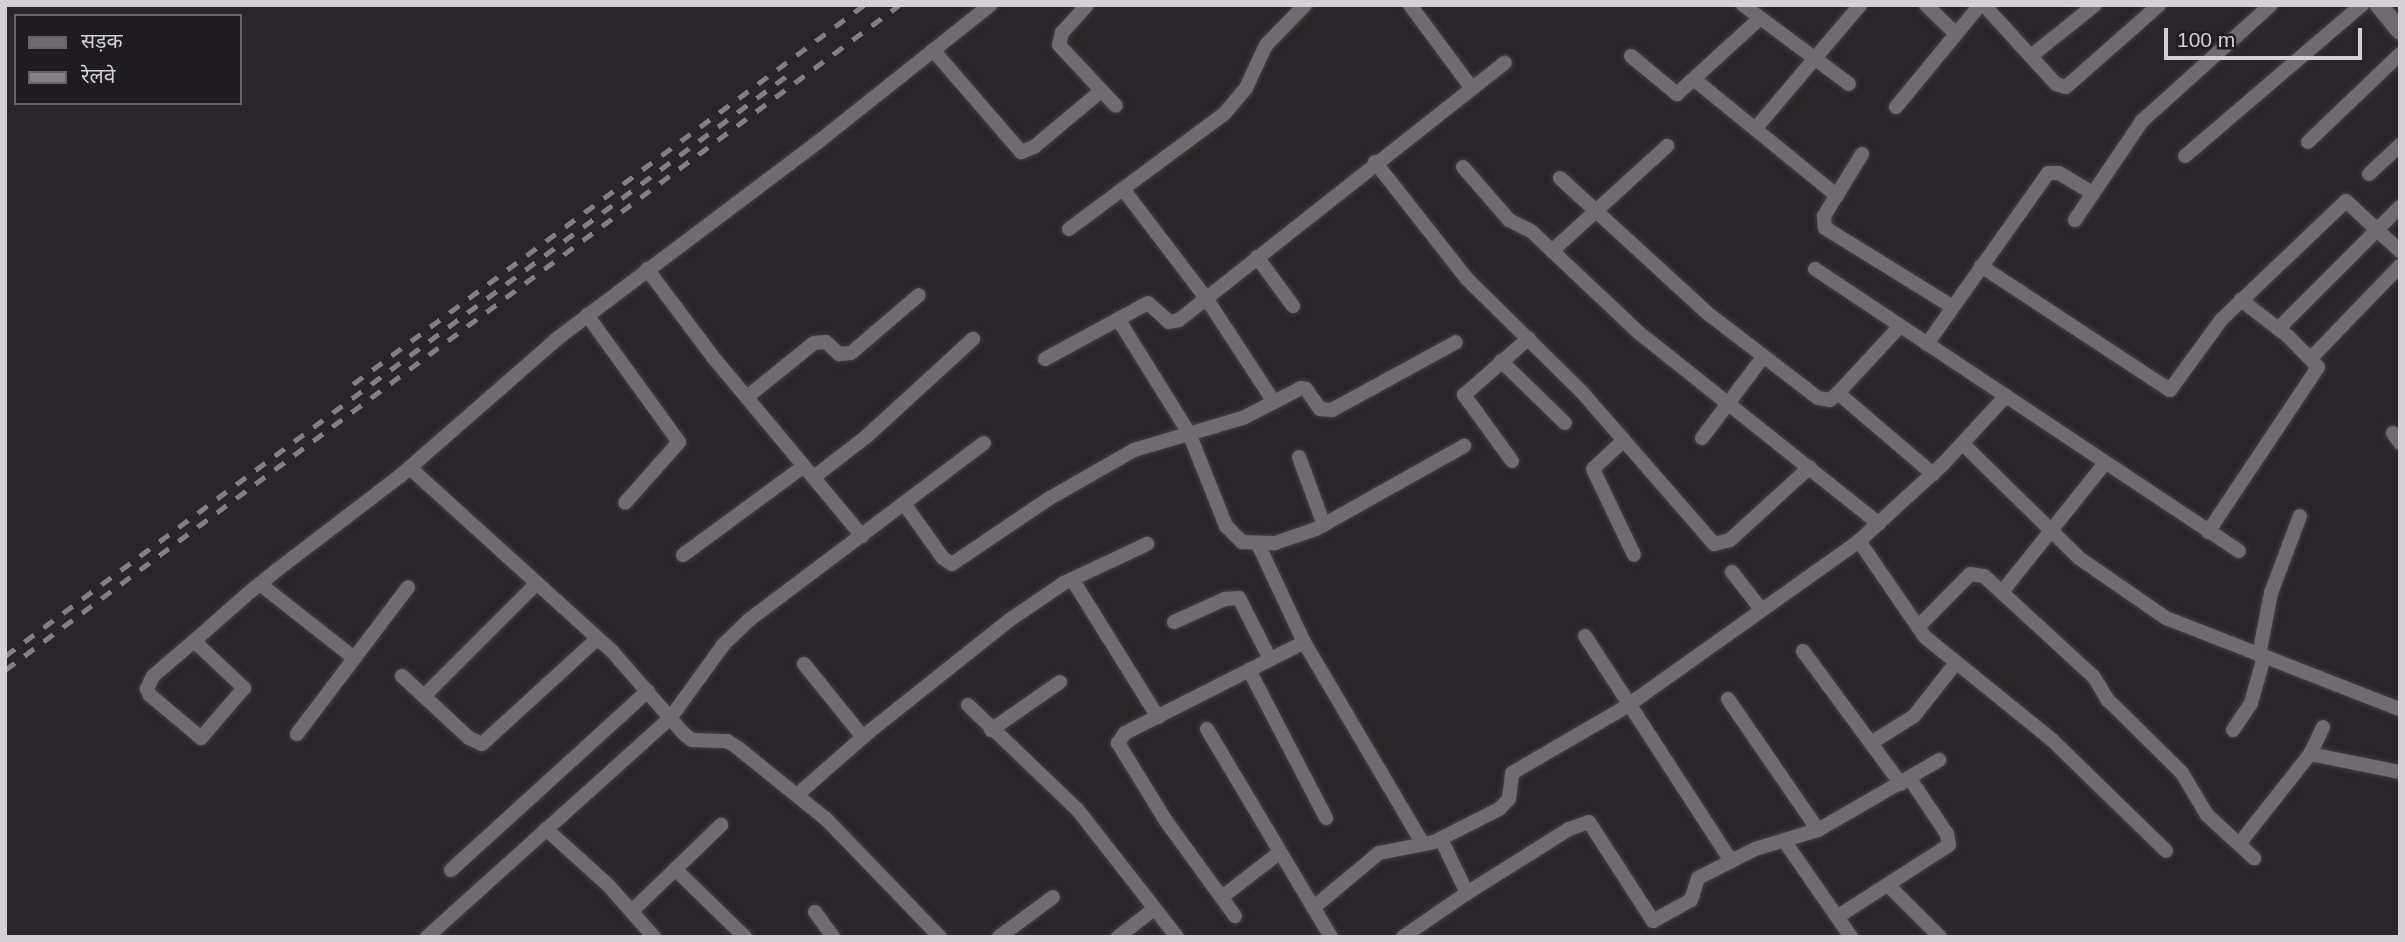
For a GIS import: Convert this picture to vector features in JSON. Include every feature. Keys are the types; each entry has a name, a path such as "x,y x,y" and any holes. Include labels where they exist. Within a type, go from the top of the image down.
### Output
{"street":[{"path":"194,640 244,688 201,738 147,689 153,676 194,640 260,584 410,468 587,315 990,5"},
{"path":"1087,5 1062,33 1059,45 1116,106"},
{"path":"1069,229 1239,99 1257,58 1305,5"},
{"path":"1410,5 1471,87"},
{"path":"1743,5 1849,84"},
{"path":"1755,128 1860,5"},
{"path":"1926,5 1955,33"},
{"path":"1896,107 1955,33 1982,5 2056,84 2066,87 2159,5"},
{"path":"2031,56 2095,5"},
{"path":"2185,156 2362,5"},
{"path":"2075,220 2142,121 2261,8"},
{"path":"2386,8 2400,31"},
{"path":"1631,56 1672,93 1681,92 1759,19"},
{"path":"933,50 1021,152 1034,148 1101,91"},
{"path":"2308,142 2400,54"},
{"path":"1045,359 1148,303 1174,323 1504,63"},
{"path":"1695,80 1837,196"},
{"path":"2370,174 2400,145"},
{"path":"1552,251 1667,146"},
{"path":"1863,154 1824,216 1825,228 1953,307"},
{"path":"1375,162 1467,279 1529,338 1624,440 1699,530 1720,546 1810,467"},
{"path":"1463,167 1509,220 1531,231 1638,332 1878,524"},
{"path":"1927,344 2048,173 2059,173 2092,193"},
{"path":"1560,178 1698,306 1818,398 1830,400 1838,393 1900,326"},
{"path":"1123,189 1206,298 1274,402"},
{"path":"1981,267 2170,390 2241,300 2346,201 2400,251"},
{"path":"2278,329 2400,207"},
{"path":"1257,257 1293,306"},
{"path":"2312,357 2400,266"},
{"path":"647,269 747,397 862,536"},
{"path":"1815,269 2104,464 2239,551"},
{"path":"747,397 814,343 826,342 839,354 851,353 919,295"},
{"path":"2208,532 2318,366 2312,357 2241,300"},
{"path":"587,315 678,442 625,503"},
{"path":"1118,319 1189,433 1231,534 1242,542 1258,544 1291,539 1325,525 1464,446"},
{"path":"1513,461 1464,395 1529,338"},
{"path":"683,555 867,436 973,340"},
{"path":"905,505 943,558 952,564 1086,475 1134,450 1242,418 1306,389 1320,409 1332,410 1455,342"},
{"path":"1702,438 1763,357"},
{"path":"1501,361 1565,423"},
{"path":"1838,393 1933,474"},
{"path":"1313,908 1368,858 1441,839 1506,804 1513,774 1627,706 1859,541 1933,474 2006,396"},
{"path":"1624,440 1593,468 1634,555"},
{"path":"427,937 671,717 735,633 985,443"},
{"path":"1963,444 2050,531 2107,579 2166,618 2400,709"},
{"path":"1299,457 1325,525"},
{"path":"2002,592 2104,464"},
{"path":"410,468 598,638 692,740 727,741 738,748 797,795 860,852 940,937"},
{"path":"2233,730 2250,703 2262,656 2269,600 2300,516"},
{"path":"1859,541 1918,628 1955,664 2052,740 2166,851"},
{"path":"797,795 863,737 1011,619 1072,579 1147,544"},
{"path":"1258,544 1304,642 1423,844"},
{"path":"1732,572 1761,609"},
{"path":"1918,628 1970,574 1984,576 2095,677 2108,700 2182,773 2207,815 2254,858"},
{"path":"1072,579 1158,717"},
{"path":"424,696 537,583"},
{"path":"260,584 354,658"},
{"path":"298,734 408,587"},
{"path":"1174,622 1225,599 1238,598 1270,659"},
{"path":"1585,636 1627,706 1731,861"},
{"path":"402,676 469,738 482,744 598,638"},
{"path":"1236,916 1120,750 1120,738 1304,642"},
{"path":"1803,651 1871,743 1947,834 1950,845 1837,917"},
{"path":"804,664 863,737"},
{"path":"1871,743 1914,716 1955,664"},
{"path":"1249,670 1326,818"},
{"path":"991,730 1060,682"},
{"path":"451,870 648,691"},
{"path":"1728,699 1818,830"},
{"path":"968,705 991,730 1077,809 1177,937"},
{"path":"2239,844 2310,754 2323,727"},
{"path":"1207,729 1331,937"},
{"path":"2310,754 2400,772"},
{"path":"1404,937 1467,893 1585,821 1596,827 1653,921 1691,900 1698,878 1755,849 1818,830 1940,760"},
{"path":"632,911 720,825"},
{"path":"546,829 632,911 654,937"},
{"path":"1441,839 1467,893"},
{"path":"1785,842 1851,937"},
{"path":"1222,897 1279,853"},
{"path":"675,869 745,937"},
{"path":"1889,886 1940,937"},
{"path":"999,937 1053,897"},
{"path":"1118,937 1154,909"},
{"path":"815,912 834,937"}],"railway":[{"path":"353,384 864,5"},
{"path":"5,670 899,5"},
{"path":"5,656 789,74"}]}
